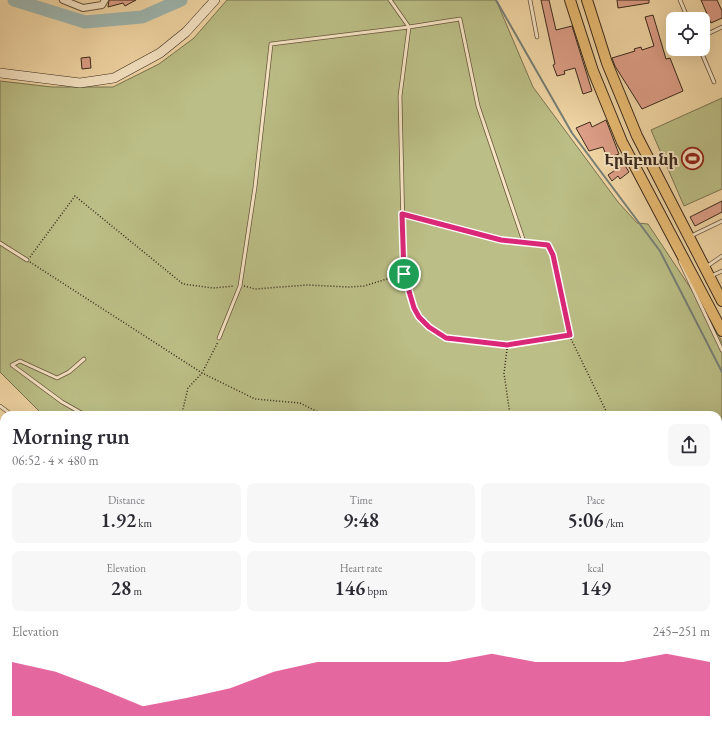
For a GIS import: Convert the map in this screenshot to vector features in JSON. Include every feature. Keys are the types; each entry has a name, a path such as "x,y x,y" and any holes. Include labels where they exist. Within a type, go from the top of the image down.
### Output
{"main road":[{"path":"0,73 80,83 114,78 160,53 186,32 215,0"},
{"path":"570,0 593,71 622,142 722,331"},
{"path":"587,0 608,63 637,136 688,238 722,301"}],"street":[{"path":"63,0 83,8 102,4 105,0"}],"lane":[{"path":"390,0 409,27 400,96 404,274"},
{"path":"530,0 537,37"},
{"path":"680,0 685,12"},
{"path":"219,338 240,286 255,187 271,44 409,27 460,19 478,106 524,242"},
{"path":"710,33 722,27"},
{"path":"703,56 714,82"},
{"path":"402,214 501,240 548,245 551,250 570,335 507,345"},
{"path":"688,238 722,221"},
{"path":"0,243 27,260"},
{"path":"681,254 677,256 722,350"},
{"path":"707,273 722,256"},
{"path":"707,273 722,271"},
{"path":"78,411 62,402 12,365 20,361 57,378 69,372 84,359"}],"path":[{"path":"316,411 300,403 256,399 202,373 27,260 75,196 183,284 213,288 240,286 255,288 307,285 349,287 364,286 404,274 414,308 419,317 429,327 446,338 507,345 504,373 509,411"},
{"path":"570,335 606,411"},
{"path":"184,411 188,388 202,373 219,338"}],"green space":[{"path":"227,0 496,0 533,87 618,202 637,223 648,224 711,319 722,342 722,411 39,411 0,372 0,81 52,87 113,87 159,64 194,38"},
{"name":"Էրեբունի","path":"722,98 722,189 684,206 651,130"}],"building":[{"path":"109,0 136,0 125,6 123,3 108,7"},
{"path":"541,0 549,0 556,30 572,26 592,91 583,94 575,68 564,71 565,74 557,76 553,65 555,64"},
{"path":"617,0 649,0 649,3 618,8"},
{"path":"701,0 717,0 722,11 722,18 711,23 710,12 706,12"},
{"path":"653,15 666,59 670,58 683,91 642,109 615,66 612,58 635,51 634,49 641,47 642,50 654,46 645,17"},
{"path":"90,57 91,68 82,69 81,58"},
{"path":"606,120 619,154 607,158 603,147 589,151 576,128 590,122 592,127"},
{"path":"624,164 629,172 620,179 618,176 612,181 608,175"},
{"path":"722,201 722,212 695,226 690,217"}],"waterway":[{"path":"14,0 85,22 142,17 181,0"},
{"path":"496,0 572,133 660,251 722,372"}],"place":[{"name":"Էրեբունի","path":"693,159"}],"route":[{"path":"402,214 501,240 548,245 553,255 570,335 507,345 446,338 429,327 419,317 414,308 404,274 402,214"}]}
